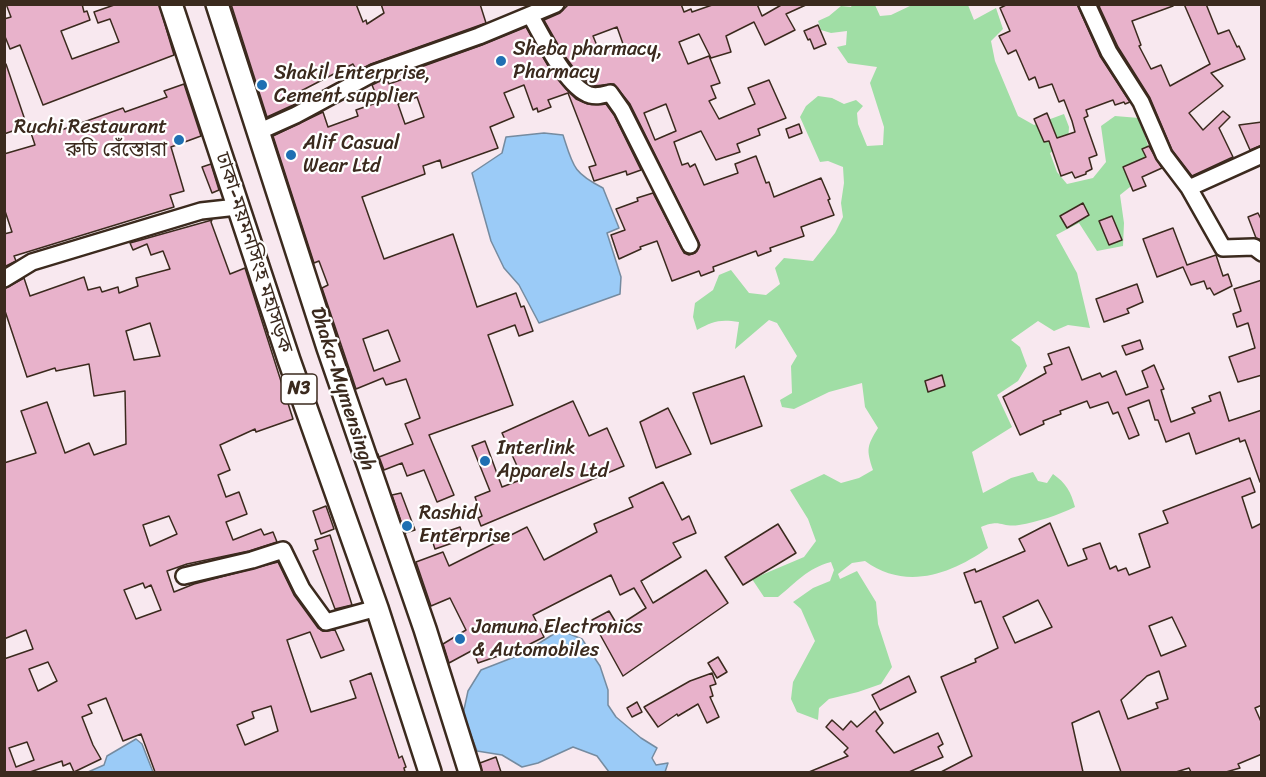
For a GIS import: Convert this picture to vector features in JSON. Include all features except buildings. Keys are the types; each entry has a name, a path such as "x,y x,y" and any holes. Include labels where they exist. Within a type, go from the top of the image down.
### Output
{"highway":[{"name":"ঢাকা-ময়মনসিংহ মহাসড়ক","path":"171,4 237,207 377,608 430,772"},
{"name":"Dhaka-Mymensingh","path":"217,4 328,348 425,629 470,772"}],"street":[{"path":"258,132 296,115 374,73 479,36 556,4"},
{"path":"1087,4 1109,52 1141,102 1164,155 1189,188 1222,248 1254,247 1262,254"},
{"path":"530,15 570,80 591,95 610,93 622,110 690,245"},
{"path":"1189,188 1262,155"},
{"path":"4,279 32,262 201,211 237,207"},
{"path":"184,576 283,550 302,589 326,622 377,608"}],"green space":[{"path":"852,5 875,5 880,16 891,15 912,5 968,5 974,20 996,8 1003,29 991,41 995,61 1018,116 1034,125 1064,114 1069,127 1068,142 1050,153 1057,172 1067,184 1093,178 1106,162 1101,126 1115,116 1139,118 1155,167 1120,195 1124,223 1123,246 1097,251 1079,223 1056,235 1077,273 1090,328 1068,325 1054,331 1038,321 1011,340 1020,347 1027,366 1018,381 997,395 1012,427 972,452 983,493 1011,478 1033,472 1038,481 1047,483 1053,474 1067,488 1075,507 1026,524 1013,526 993,523 981,527 988,548 959,565 928,576 896,575 865,561 852,563 838,574 840,579 857,571 876,602 878,624 892,667 881,684 829,699 819,708 818,720 797,712 791,699 793,682 815,641 801,609 793,602 813,588 830,581 834,570 831,562 809,572 778,597 764,597 752,579 804,557 816,541 808,519 790,490 824,474 841,483 859,478 873,470 869,448 878,428 865,407 862,383 829,392 794,409 782,407 780,400 792,393 791,366 797,356 777,323 769,320 735,349 739,322 717,322 697,330 693,317 695,303 713,290 719,275 731,270 749,293 766,295 780,284 775,268 784,258 813,261 835,233 843,217 841,203 844,183 843,167 828,161 820,162 800,117 806,106 818,96 832,98 844,104 856,100 863,106 857,113 858,124 867,146 883,145 884,127 870,83 877,67 848,63 837,47 846,45 847,31 831,33 821,30 818,21 829,16 841,6 851,7"}],"water":[{"path":"544,133 563,135 576,168 586,178 603,188 619,228 607,233 621,277 620,294 539,323 519,285 504,268 491,241 472,173 502,153 506,137"},
{"path":"560,630 582,639 600,666 608,690 608,705 616,717 657,748 652,758 656,765 668,763 665,772 609,772 597,756 573,747 538,763 522,767 502,755 477,751 463,714 468,691 481,670 522,654"},
{"path":"136,739 142,744 153,772 88,772 104,765 107,756"}],"place":[{"name":"Sheba pharmacy, Pharmacy","path":"501,61"},
{"name":"Shakil Enterprise, Cement supplier","path":"262,85"},
{"name":"Ruchi Restaurant রুচি রেঁস্তোরা","path":"179,140"},
{"name":"Alif Casual Wear Ltd","path":"291,155"},
{"name":"Interlink Apparels Ltd","path":"485,461"},
{"name":"Rashid Enterprise","path":"407,526"},
{"name":"Jamuna Electronics & Automobiles","path":"460,639"}]}
